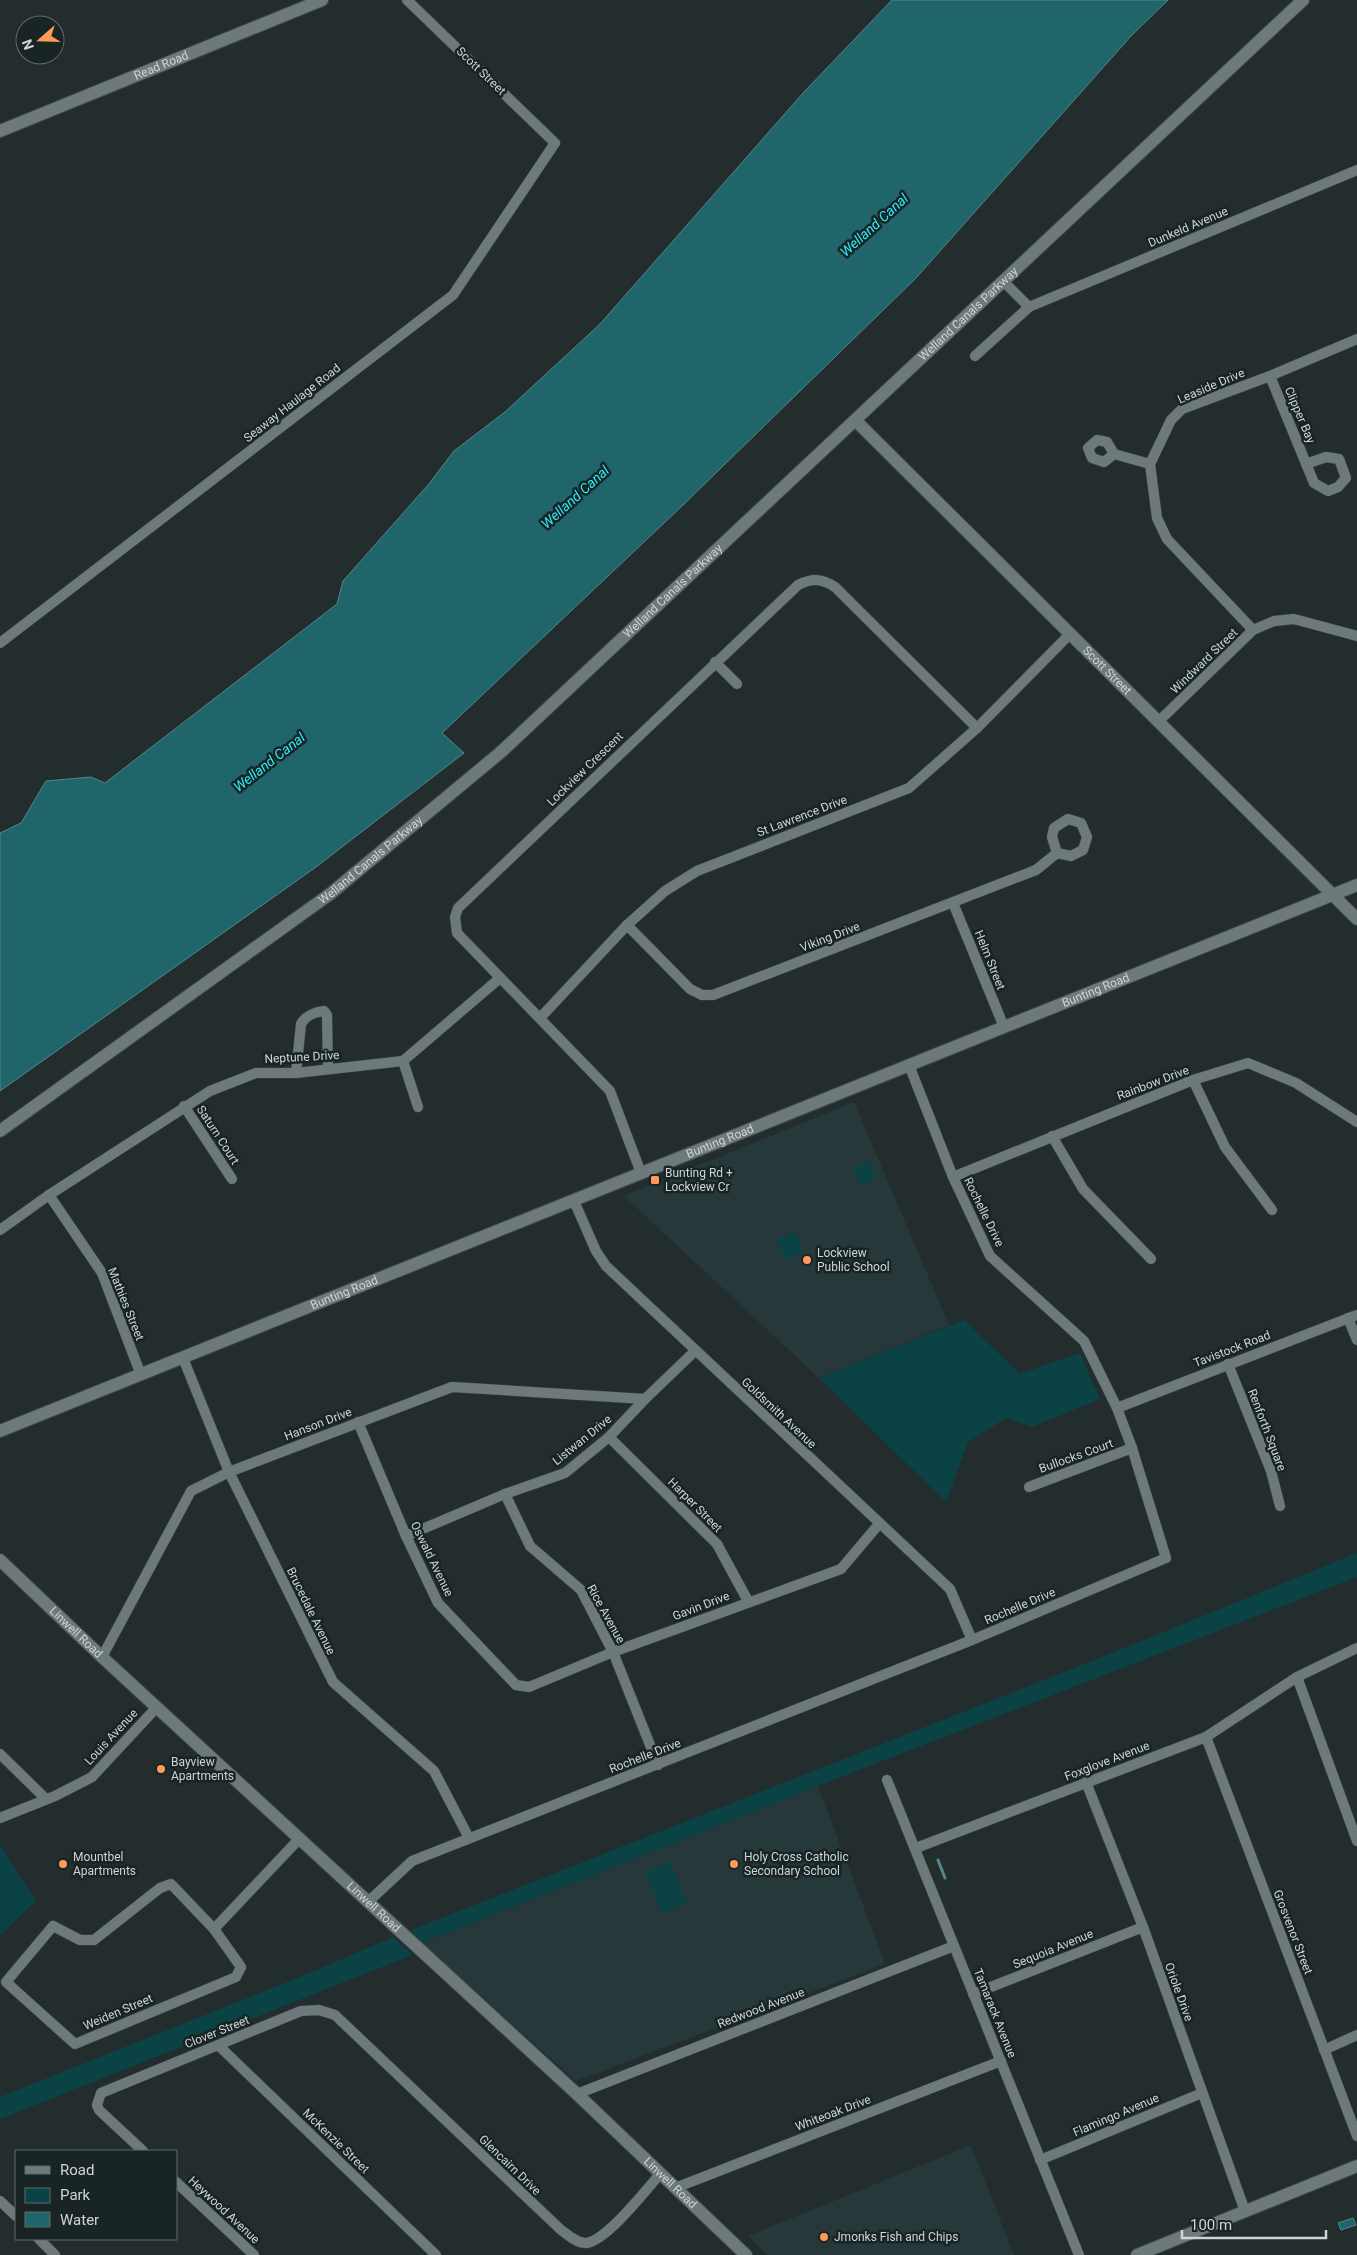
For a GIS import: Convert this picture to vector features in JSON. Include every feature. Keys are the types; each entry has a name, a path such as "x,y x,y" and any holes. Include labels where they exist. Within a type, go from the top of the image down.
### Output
{"main road":[{"name":"Read Road","path":"0,131 322,0"},
{"name":"Welland Canals Parkway","path":"0,1130 330,894 501,752 1303,0"},
{"name":"Scott Street","path":"856,421 1357,919"},
{"name":"Bunting Road","path":"0,1431 1357,885"},
{"name":"Linwell Road","path":"0,1560 156,1707 577,2094 746,2255"},
{"path":"1137,2255 1357,2166"}],"street":[{"name":"Scott Street","path":"407,0 555,143"},
{"name":"Seaway Haulage Road","path":"0,643 453,295 555,143"},
{"name":"Dunkeld Avenue","path":"975,356 1029,307 1357,170"},
{"path":"1003,281 1029,307"},
{"name":"Leaside Drive","path":"1150,464 1171,420 1182,409 1270,376 1357,338"},
{"name":"Clipper Bay","path":"1270,376 1306,464"},
{"path":"1114,454 1150,464 1157,518 1167,539 1253,630"},
{"name":"Lockview Crescent","path":"641,1173 610,1091 541,1017 457,933 455,917 458,908 716,662 798,585 805,581 823,580 835,586 977,728"},
{"name":"Windward Street","path":"1159,722 1253,630 1274,621 1294,619 1357,636"},
{"name":"St Lawrence Drive","path":"541,1017 627,925 665,891 697,871 909,788 977,728 1070,634"},
{"path":"716,662 737,684"},
{"name":"Viking Drive","path":"627,925 690,989 702,996 713,995 1036,870 1057,852"},
{"name":"Helm Street","path":"953,903 1004,1027"},
{"path":"418,1107 403,1061 500,978"},
{"path":"296,1073 301,1024 304,1018 318,1012 324,1012 327,1015 328,1069"},
{"name":"Neptune Drive","path":"0,1230 184,1106 210,1091 256,1072 296,1073 403,1061"},
{"name":"Rainbow Drive","path":"953,1177 1193,1080 1248,1063 1296,1083 1357,1122"},
{"name":"Rochelle Drive","path":"369,1901 412,1861 972,1640 1166,1558 1132,1448 1117,1408 1084,1341 990,1256 953,1177 909,1066"},
{"path":"1193,1080 1225,1147 1272,1210"},
{"name":"Saturn Court","path":"184,1106 232,1179"},
{"path":"1052,1136 1084,1189 1151,1259"},
{"name":"Mathies Street","path":"50,1195 102,1273 142,1375"},
{"name":"Goldsmith Avenue","path":"574,1201 596,1251 606,1266 950,1589 972,1640"},
{"path":"1353,1317 1357,1340"},
{"name":"Tavistock Road","path":"1117,1408 1353,1317"},
{"name":"Listwan Drive","path":"406,1536 505,1494 565,1473 609,1437 695,1351"},
{"name":"Brucedale Avenue","path":"183,1358 229,1472 332,1682 434,1771 469,1838"},
{"name":"Renforth Square","path":"1228,1364 1271,1471 1280,1506"},
{"name":"Hanson Drive","path":"102,1657 191,1491 229,1472 452,1387 645,1399"},
{"name":"Oswald Avenue","path":"358,1422 406,1536 438,1603 516,1685"},
{"name":"Harper Street","path":"609,1437 717,1544 748,1601"},
{"name":"Bullocks Court","path":"1029,1487 1132,1448"},
{"name":"Rice Avenue","path":"505,1494 530,1546 582,1590 613,1652 658,1765"},
{"name":"Gavin Drive","path":"516,1685 529,1687 613,1652 841,1568 879,1524"},
{"name":"Foxglove Avenue","path":"916,1848 1206,1737 1297,1677 1357,1648"},
{"path":"1297,1677 1357,1840"},
{"name":"Louis Avenue","path":"0,1818 78,1785 92,1777 156,1707"},
{"name":"Grosvenor Street","path":"1206,1737 1357,2136"},
{"path":"0,1754 46,1799"},
{"name":"Tamarack Avenue","path":"887,1780 1079,2255"},
{"name":"Oriole Drive","path":"1086,1782 1142,1927 1245,2211"},
{"path":"214,1929 300,1838"},
{"name":"Weiden Street","path":"171,1884 214,1929 241,1968 236,1977 75,2044 6,1982 53,1926 80,1940 94,1940 160,1888 171,1884"},
{"name":"Sequoia Avenue","path":"973,1994 1142,1927"},
{"name":"Redwood Avenue","path":"577,2094 954,1946"},
{"name":"Clover Street","path":"142,2150 99,2110 98,2100 100,2093 301,2011 319,2010 327,2012 334,2015 347,2027"},
{"name":"Glencairn Drive","path":"347,2027 560,2229 580,2242 587,2243 604,2235 660,2174"},
{"path":"1324,2050 1357,2035"},
{"name":"McKenzie Street","path":"218,2045 436,2255"},
{"name":"Whiteoak Drive","path":"675,2188 1001,2061"},
{"name":"Flamingo Avenue","path":"1040,2160 1202,2093"},
{"name":"Heywood Avenue","path":"178,2184 254,2255"},
{"path":"0,2201 15,2215"},
{"path":"40,2240 55,2255"}],"shaded area":[{"name":"Lockview Public School","path":"854,1102 949,1325 819,1378 624,1196"},
{"name":"Holy Cross Catholic Secondary School","path":"818,1786 885,1964 576,2081 422,1943"},
{"path":"971,2145 1014,2255 768,2255 748,2236"}],"green space":[{"path":"869,1161 876,1179 860,1185 853,1168"},
{"path":"795,1232 803,1249 801,1250 802,1254 785,1259 776,1239"},
{"path":"964,1320 1020,1374 1080,1353 1100,1399 1032,1427 1006,1418 968,1442 946,1502 819,1378"},
{"path":"1357,1553 1357,1577 818,1786 422,1943 411,1930 1107,1655"},
{"path":"0,1845 36,1901 0,1935"},
{"path":"671,1862 687,1903 662,1913 646,1872"},
{"path":"393,1937 412,1955 0,2119 0,2097 317,1970"}],"water":[{"name":"Welland Canal","path":"892,0 1168,0 1131,36 916,278 682,506 442,733 464,753 316,867 0,1091 0,833 21,823 46,781 91,777 105,783 337,604 343,581 428,485 454,451 505,412 600,324 804,92"},
{"path":"1353,2218 1356,2225 1341,2230 1338,2223"}],"waterway":[{"path":"938,1860 945,1878"}],"place":[{"name":"Bunting Rd + Lockview Cr","path":"655,1180"},
{"name":"Lockview Public School","path":"807,1260"},
{"name":"Bayview Apartments","path":"161,1769"},
{"name":"Mountbel Apartments","path":"63,1864"},
{"name":"Holy Cross Catholic Secondary School","path":"734,1864"},
{"name":"Jmonks Fish and Chips","path":"824,2237"}]}
